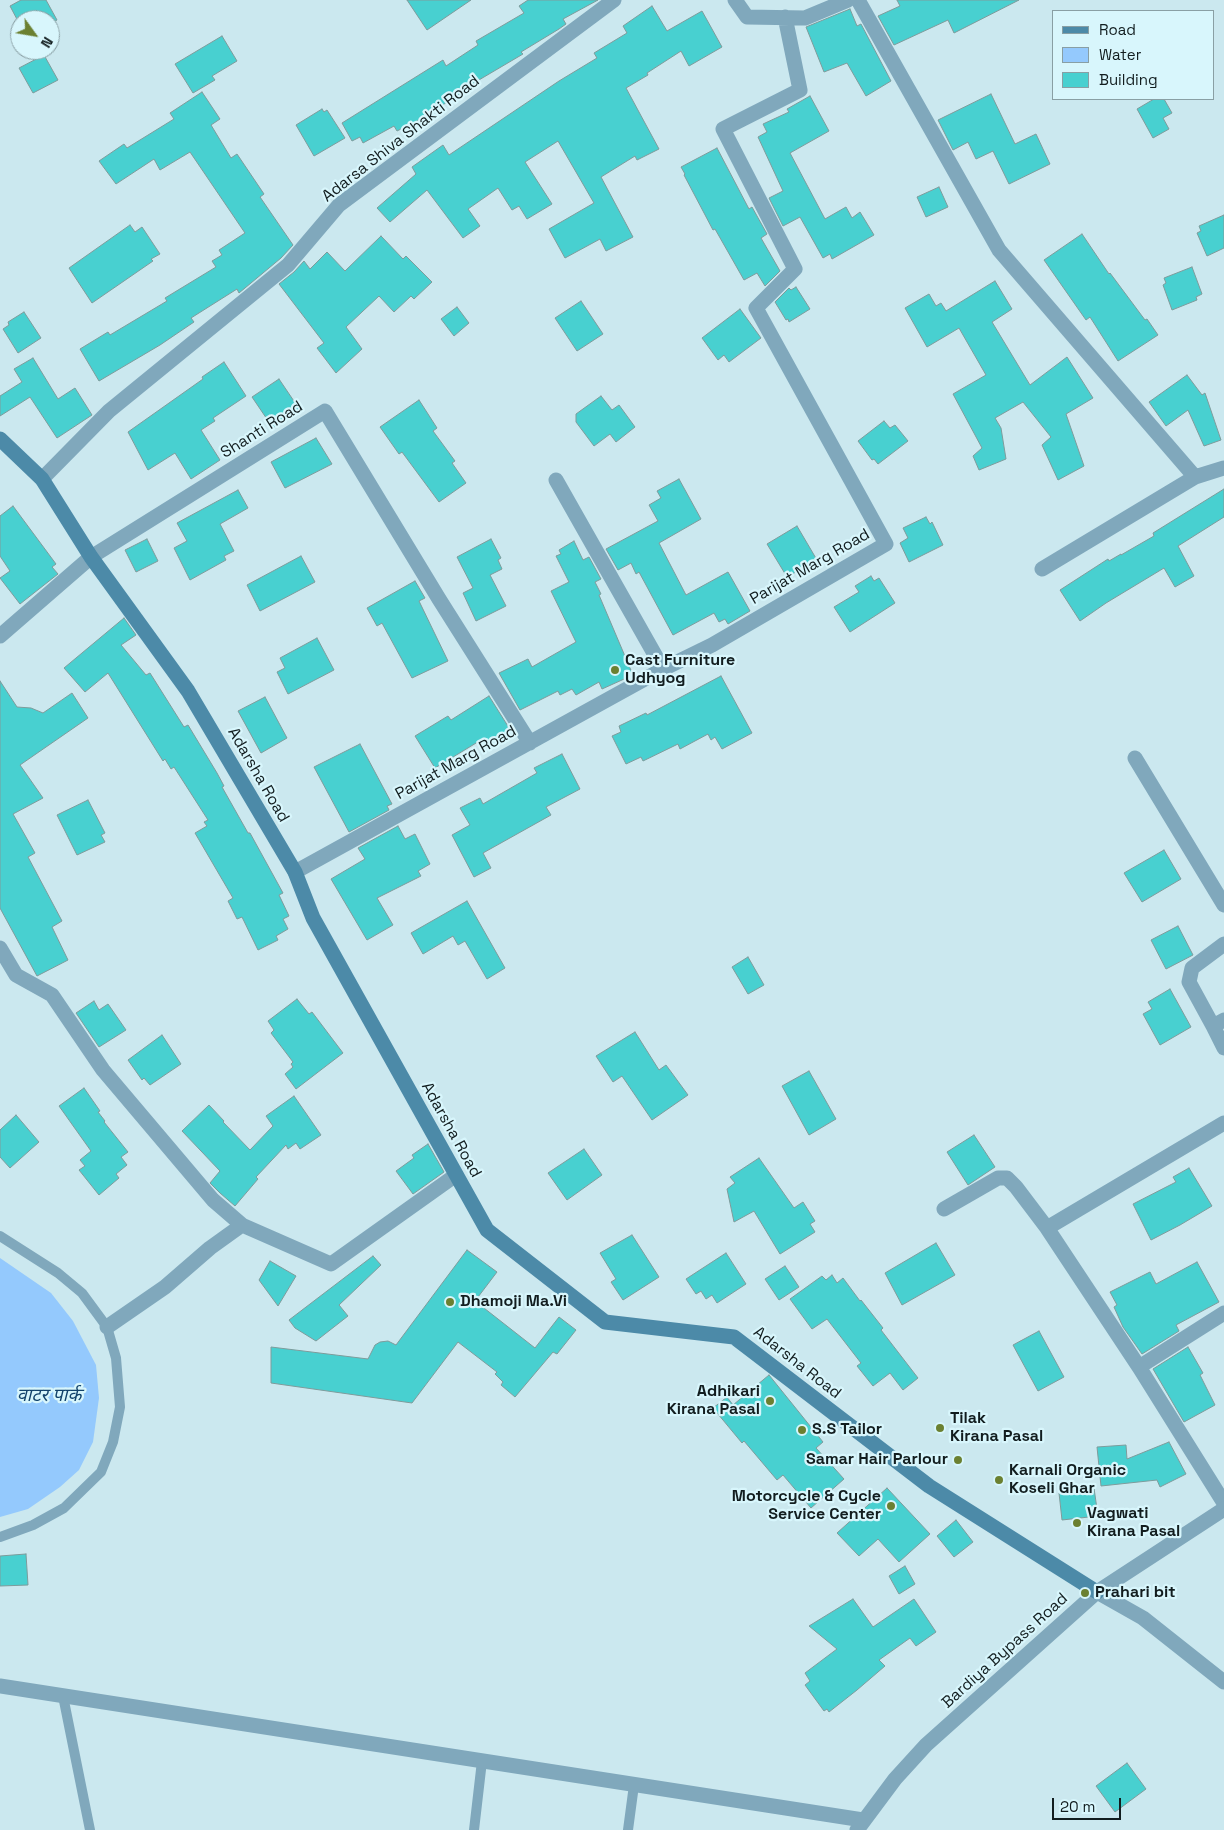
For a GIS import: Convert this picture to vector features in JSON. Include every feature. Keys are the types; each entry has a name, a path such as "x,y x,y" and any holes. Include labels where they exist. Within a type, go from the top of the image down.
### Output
{"main road":[{"name":"Adarsha Road","path":"0,439 42,479 91,557 188,690 295,872 313,918 487,1230 605,1322 734,1337 929,1486 1097,1592"}],"street":[{"name":"Adarsa Shiva Shakti Road","path":"42,479 109,411 288,265 340,205 614,0"},
{"path":"735,0 747,17 805,18 848,0"},
{"path":"858,0 999,250 1195,476"},
{"name":"Parijat Marg Road","path":"295,872 663,669 712,645 886,544 756,308 795,269 724,129 800,90 785,17"},
{"name":"Shanti Road","path":"0,636 91,557 325,412 438,599 530,743"},
{"path":"1042,569 1195,476 1224,468"},
{"path":"556,480 663,669"},
{"path":"1135,758 1224,905"},
{"path":"1224,944 1192,968 1189,982 1218,1023 1224,1048"},
{"path":"0,948 16,975 52,996 103,1070 213,1200 242,1225 331,1264 456,1175"},
{"path":"1047,1228 1224,1123"},
{"path":"944,1210 998,1178 1007,1178 1016,1187 1047,1228 1139,1367 1224,1502"},
{"path":"107,1327 164,1288 210,1248 242,1225"},
{"path":"1139,1367 1224,1314"},
{"name":"Bardiya Bypass Road","path":"860,1825 895,1779 926,1745 1097,1592 1224,1509"},
{"path":"1097,1592 1143,1618 1224,1682"},
{"path":"0,1686 634,1785 860,1825"}],"lane":[{"path":"0,1236 58,1273 82,1292 107,1327 116,1358 120,1407 113,1442 101,1472 64,1508 33,1525 0,1537"},
{"path":"63,1696 90,1830"},
{"path":"474,1830 482,1761"},
{"path":"628,1830 634,1785"}],"water":[{"name":"वाटर पार्क","path":"0,1258 51,1293 73,1321 96,1365 99,1398 93,1442 79,1470 60,1487 28,1509 0,1517"}],"building":[{"path":"21,0 46,0 52,10 12,10 10,6"},
{"path":"407,0 471,0 427,30"},
{"path":"528,0 598,0 563,19 566,24 559,29 417,121 397,131 394,126 363,143 360,137 352,141 342,123 443,60 446,66 478,45 476,41 524,13 519,6"},
{"path":"897,0 1019,0 954,33 948,20 894,45 878,16 900,6"},
{"path":"652,6 667,31 702,11 722,47 689,66 681,51 626,88 659,149 637,160 635,156 601,177 633,237 606,251 600,239 565,258 549,229 594,203 558,141 525,162 552,204 527,219 519,206 512,210 498,188 468,209 480,226 463,238 427,190 390,222 377,208 416,174 412,167 443,145 449,155 559,81 597,58 594,53 627,33 623,26"},
{"path":"850,9 857,26 861,24 891,81 866,96 847,63 824,72 806,27"},
{"path":"222,36 237,61 212,76 215,80 193,93 175,64"},
{"path":"34,60 47,60 58,80 33,93 19,68"},
{"path":"202,92 220,119 211,125 231,158 237,154 264,194 260,197 293,245 281,258 239,293 237,289 191,318 194,322 160,345 99,381 80,349 108,332 110,335 167,301 165,298 216,267 212,261 222,255 219,250 245,233 190,152 160,170 154,159 116,184 99,161 124,144 127,148 174,119 170,113"},
{"path":"991,94 1015,144 1036,134 1050,164 1009,184 993,151 976,159 968,142 953,150 938,120"},
{"path":"810,96 829,131 790,153 825,219 846,207 852,218 860,212 874,235 832,259 830,254 823,258 800,217 783,226 769,198 783,191 758,137 767,132 763,124 789,112 787,109"},
{"path":"1152,100 1165,100 1172,113 1163,118 1169,129 1153,138 1137,109"},
{"path":"322,109 324,112 327,110 345,138 314,156 296,125"},
{"path":"717,148 749,209 752,207 767,234 761,238 780,271 765,286 757,273 744,280 715,229 713,230 681,167"},
{"path":"939,187 948,207 926,217 917,197"},
{"path":"1224,215 1224,248 1207,256 1197,233 1201,231 1199,226"},
{"path":"130,225 135,232 142,227 160,254 151,259 153,261 92,303 69,268"},
{"path":"1082,234 1109,274 1158,335 1118,361 1090,317 1086,320 1044,260"},
{"path":"381,236 403,259 406,256 432,282 414,299 411,296 394,312 379,296 346,327 362,349 336,373 317,348 324,343 279,284 304,261 310,269 327,252 345,271"},
{"path":"1192,267 1202,294 1196,297 1197,300 1172,310 1163,285 1166,283 1164,278"},
{"path":"995,281 1012,309 992,322 1030,385 1067,357 1093,398 1066,414 1084,466 1058,480 1042,445 1051,437 1023,402 995,418 1001,428 1006,459 979,470 973,456 982,448 953,394 986,375 959,328 927,347 905,308 929,294 936,306 941,303 946,311"},
{"path":"796,287 810,309 789,322 775,302 789,288 791,290"},
{"path":"581,301 603,334 577,351 555,318"},
{"path":"457,307 469,323 454,336 441,319"},
{"path":"740,309 761,338 729,362 724,355 718,360 702,338"},
{"path":"24,312 41,338 18,353 3,329 9,325 8,322"},
{"path":"33,358 58,399 75,388 92,415 57,438 30,397 0,416 0,396 22,382 14,369"},
{"path":"224,362 246,396 213,418 215,421 201,430 220,460 191,479 175,453 148,470 128,432"},
{"path":"1187,375 1202,395 1205,393 1221,440 1204,446 1188,410 1166,426 1149,402"},
{"path":"279,379 300,410 273,428 252,397"},
{"path":"601,396 612,410 619,405 635,427 616,442 610,434 594,446 576,422 576,414"},
{"path":"419,400 437,428 433,431 455,461 452,463 466,483 439,502 402,452 399,454 380,427"},
{"path":"884,421 890,428 895,425 908,441 878,464 874,459 872,460 858,441"},
{"path":"316,438 332,464 285,488 271,462"},
{"path":"679,479 701,519 659,543 686,595 728,572 750,611 728,624 725,619 719,622 714,613 673,635 639,572 636,574 631,563 618,570 606,549 658,521 649,505 661,498 657,491"},
{"path":"1224,489 1224,517 1178,546 1194,576 1175,587 1164,568 1080,621 1060,590 1108,559 1109,561 1121,555 1154,536 1153,533"},
{"path":"238,490 248,508 220,524 234,551 224,556 226,560 190,580 174,548 187,541 177,523"},
{"path":"13,506 56,564 52,567 58,574 20,604 0,578 10,571 0,556 0,516"},
{"path":"926,517 930,524 932,522 943,545 909,562 900,543 908,538 903,528"},
{"path":"797,526 817,560 787,577 767,544"},
{"path":"147,539 158,561 136,572 125,550"},
{"path":"491,539 501,558 498,560 502,569 490,575 506,606 476,621 463,593 473,588 457,557"},
{"path":"574,541 583,560 589,557 601,579 595,582 601,594 599,595 633,675 602,689 599,682 576,695 572,689 560,695 558,691 520,710 499,673 528,659 532,667 576,642 551,591 569,582 556,556 561,554 559,550"},
{"path":"301,556 315,582 260,611 247,585"},
{"path":"871,576 874,581 879,578 895,603 850,632 834,607 859,592 855,586"},
{"path":"415,581 425,598 419,601 448,661 412,678 382,623 377,626 367,608"},
{"path":"124,618 136,635 121,645 146,675 150,673 184,727 188,725 217,773 224,786 222,787 283,893 279,895 289,916 283,919 288,929 276,936 278,940 258,950 242,917 237,919 228,901 233,898 195,833 207,826 204,822 208,820 174,767 171,769 165,759 163,761 108,673 85,692 64,668"},
{"path":"317,638 334,670 288,694 277,672 285,668 280,658"},
{"path":"721,676 752,733 722,749 715,737 711,740 708,734 680,749 678,744 643,761 641,757 626,764 612,736 621,732 619,726 646,713 647,715"},
{"path":"0,681 17,707 31,708 43,713 72,693 88,718 20,765 43,798 13,814 35,853 28,857 62,921 52,927 68,960 37,976 0,908"},
{"path":"489,696 511,731 485,747 481,740 435,768 415,736 448,716 451,720"},
{"path":"265,697 287,738 261,753 238,711"},
{"path":"360,744 392,804 387,806 389,810 349,832 314,767"},
{"path":"562,754 580,789 546,807 551,815 483,853 491,868 474,877 452,835 470,825 460,808 480,798 483,804 537,773 534,768"},
{"path":"88,800 105,833 101,835 105,842 77,855 57,815"},
{"path":"398,826 405,839 415,834 430,864 418,871 421,876 377,898 393,925 367,940 331,879 365,859 358,848"},
{"path":"1164,850 1181,879 1142,902 1124,873"},
{"path":"467,901 505,968 487,979 465,941 458,945 453,936 423,954 411,933"},
{"path":"1178,926 1193,955 1166,969 1151,940"},
{"path":"748,957 764,985 748,994 732,967"},
{"path":"1170,989 1191,1027 1160,1045 1143,1014 1152,1009 1148,1002"},
{"path":"297,999 309,1014 312,1012 343,1053 296,1089 285,1074 293,1067 291,1064 293,1062 271,1033 274,1030 268,1021"},
{"path":"94,1001 99,1010 108,1004 126,1030 99,1047 76,1013"},
{"path":"635,1032 659,1070 666,1065 688,1095 652,1120 622,1076 613,1082 596,1056"},
{"path":"162,1035 181,1064 150,1085 144,1078 142,1080 128,1060"},
{"path":"809,1071 836,1119 809,1135 782,1086"},
{"path":"84,1088 100,1111 98,1112 104,1122 128,1152 121,1157 127,1165 116,1174 119,1178 99,1195 79,1170 85,1166 80,1160 91,1151 59,1106"},
{"path":"294,1096 321,1135 300,1149 296,1143 288,1149 286,1145 256,1177 258,1179 235,1206 210,1183 220,1171 182,1131 209,1105 250,1150 273,1126 266,1116"},
{"path":"16,1115 39,1142 10,1168 0,1157 0,1130"},
{"path":"974,1135 995,1167 968,1185 947,1152"},
{"path":"428,1144 444,1172 413,1194 396,1171 414,1158 412,1155"},
{"path":"584,1149 602,1175 567,1200 548,1173"},
{"path":"759,1158 794,1208 803,1202 815,1221 810,1224 815,1232 780,1254 754,1211 734,1222 727,1189 735,1183 730,1177"},
{"path":"1189,1168 1212,1206 1151,1240 1133,1204 1176,1182 1173,1177"},
{"path":"632,1235 659,1277 623,1300 611,1282 616,1279 600,1253"},
{"path":"936,1243 955,1275 902,1305 885,1273"},
{"path":"467,1250 497,1272 475,1301 535,1348 559,1317 576,1330 557,1354 553,1352 515,1397 501,1385 503,1382 495,1374 497,1372 458,1342 412,1403 271,1383 271,1347 368,1359 375,1345 380,1342 388,1341 396,1345"},
{"path":"726,1253 746,1284 717,1303 712,1295 706,1299 701,1291 696,1294 686,1279"},
{"path":"373,1256 381,1265 339,1305 348,1316 316,1341 295,1328 289,1320"},
{"path":"270,1261 296,1276 278,1306 259,1280"},
{"path":"1197,1262 1219,1302 1176,1325 1179,1331 1142,1354 1123,1327 1114,1307 1117,1305 1110,1292 1150,1272 1156,1284"},
{"path":"785,1266 799,1287 779,1300 765,1279"},
{"path":"832,1275 837,1283 843,1278 883,1328 881,1330 918,1378 903,1390 890,1373 873,1386 857,1366 861,1363 827,1319 812,1329 790,1299 822,1276 826,1280"},
{"path":"1039,1331 1064,1377 1038,1391 1013,1345"},
{"path":"1188,1347 1203,1373 1200,1375 1215,1405 1184,1422 1153,1369"},
{"path":"769,1375 823,1442 816,1448 844,1479 811,1508 783,1475 777,1480 744,1441 742,1443 713,1408 727,1397 733,1405"},
{"path":"1169,1442 1186,1474 1160,1487 1157,1480 1101,1486 1097,1447 1126,1445 1127,1459"},
{"path":"887,1488 930,1534 899,1562 878,1539 859,1556 837,1533"},
{"path":"1094,1488 1098,1516 1062,1520 1059,1493"},
{"path":"956,1520 973,1542 954,1557 937,1536"},
{"path":"26,1554 28,1585 0,1586 0,1556"},
{"path":"905,1566 915,1584 899,1594 889,1576"},
{"path":"853,1599 873,1627 914,1599 936,1632 916,1646 910,1638 879,1660 885,1666 857,1690 829,1712 827,1709 824,1711 805,1685 810,1681 805,1673 837,1649 809,1626"},
{"path":"1127,1763 1146,1789 1115,1812 1096,1786"}],"place":[{"name":"Cast Furniture Udhyog","path":"615,670"},
{"name":"Dhamoji Ma.Vi","path":"450,1302"},
{"name":"Adhikari Kirana Pasal","path":"770,1401"},
{"name":"Tilak Kirana Pasal","path":"940,1428"},
{"name":"S.S Tailor","path":"802,1430"},
{"name":"Samar Hair Parlour","path":"958,1460"},
{"name":"Karnali Organic Koseli Ghar","path":"999,1480"},
{"name":"Motorcycle & Cycle Service Center","path":"891,1506"},
{"name":"Vagwati Kirana Pasal","path":"1077,1523"},
{"name":"Prahari bit","path":"1085,1593"}]}
